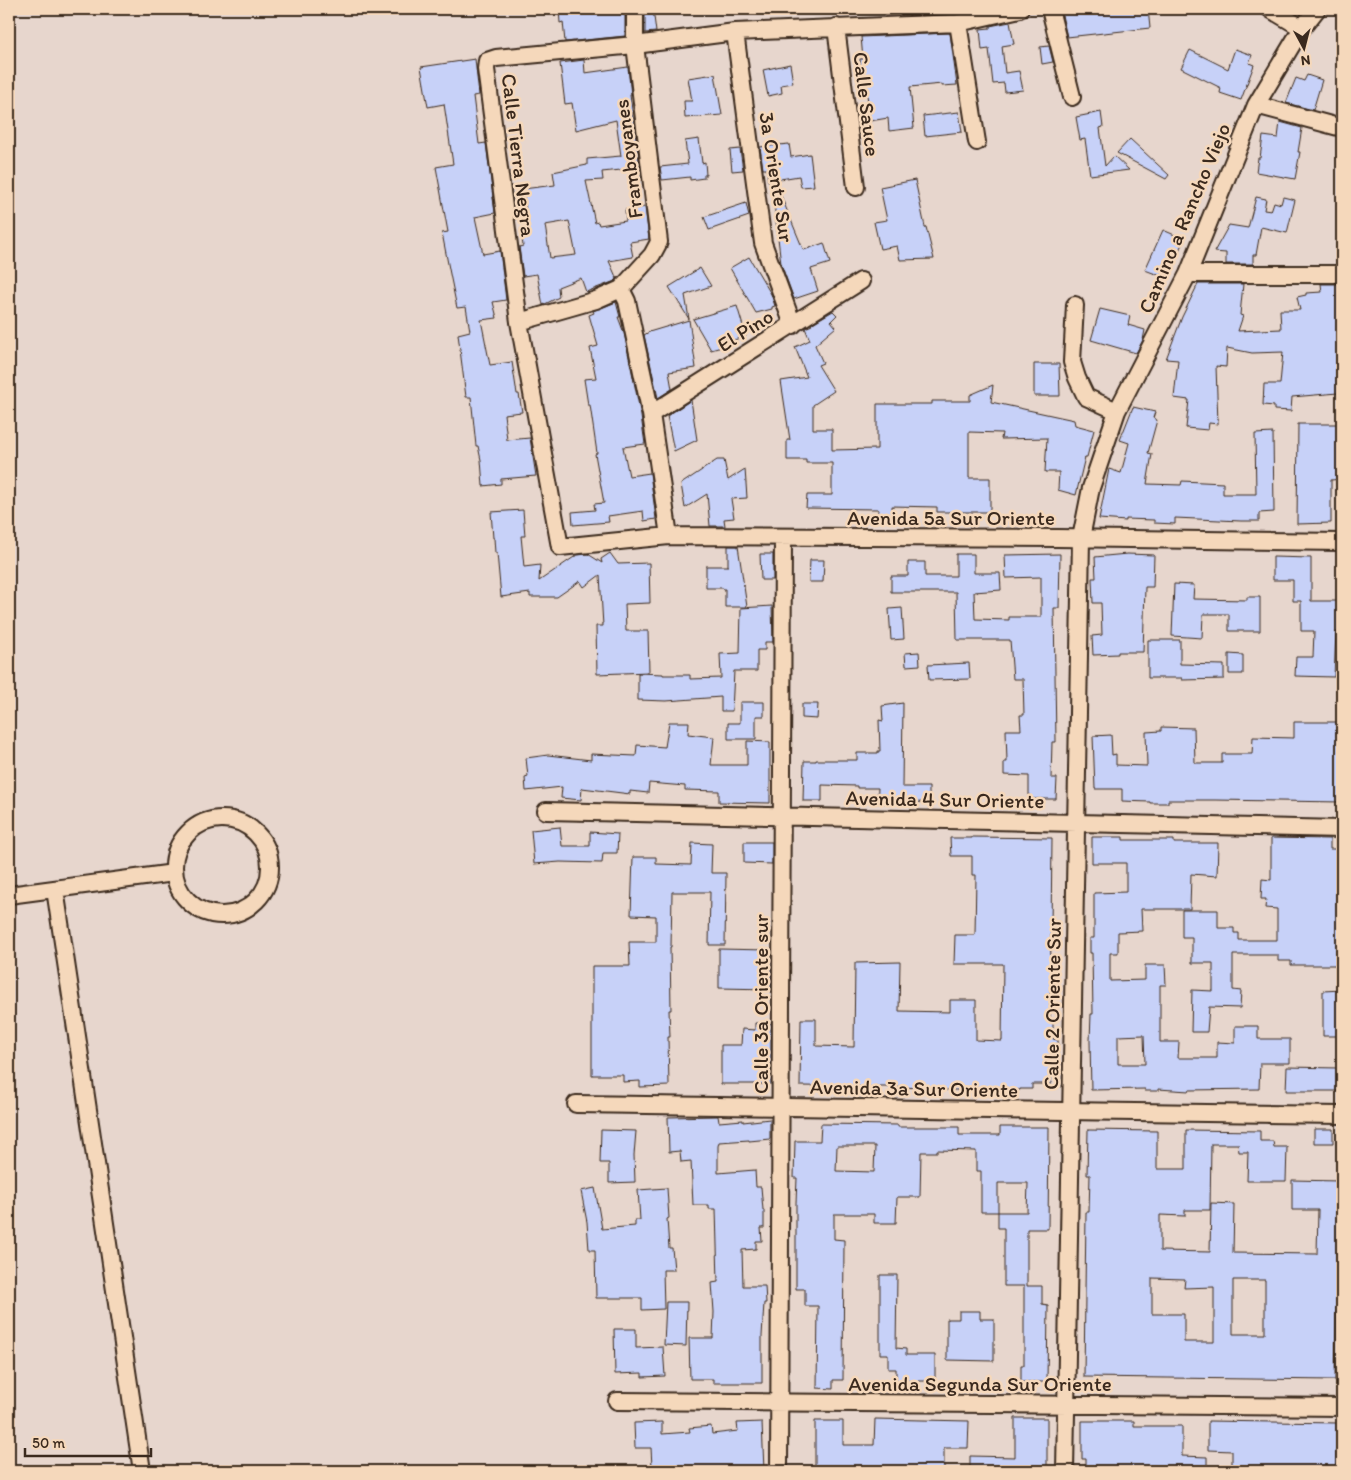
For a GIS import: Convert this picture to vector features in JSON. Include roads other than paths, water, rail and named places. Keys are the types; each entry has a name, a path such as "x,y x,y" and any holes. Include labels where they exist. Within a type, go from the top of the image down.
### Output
{"street":[{"name":"Framboyanes","path":"519,322 596,300 621,289 652,255 659,242 635,45 635,9"},
{"name":"Calle Tierra Negra","path":"560,547 519,322 486,69 487,61 496,58 635,45 735,32 958,23 1020,9"},
{"path":"1050,9 1072,98"},
{"path":"1270,9 1302,28"},
{"name":"Camino a Rancho Viejo","path":"1081,538 1091,488 1117,411 1188,274 1256,105 1302,28 1317,9"},
{"path":"958,23 977,142"},
{"name":"Calle Sauce","path":"836,27 856,186"},
{"name":"3a Oriente Sur","path":"735,32 763,243 793,325"},
{"path":"1256,105 1342,128"},
{"path":"1188,274 1342,274"},
{"name":"El Pino","path":"650,414 861,281"},
{"path":"621,289 627,301 650,414 669,536"},
{"path":"1075,305 1072,362 1077,378 1086,396 1117,411"},
{"name":"Avenida 5a Sur Oriente","path":"560,547 669,536 1081,538 1342,542"},
{"name":"Calle 3a Oriente sur","path":"779,1471 783,537"},
{"name":"Calle 2 Oriente Sur","path":"1066,1471 1081,538"},
{"name":"Avenida 4 Sur Oriente","path":"546,811 1342,830"},
{"path":"217,818 233,819 247,825 259,834 268,847 271,862 270,879 263,894 251,906 236,914 219,916 203,911 189,902 179,888 174,873 174,857 184,837 202,822 217,818"},
{"path":"9,895 174,873"},
{"path":"55,889 142,1471"},
{"name":"Avenida 3a Sur Oriente","path":"576,1104 1342,1115"},
{"name":"Avenida Segunda Sur Oriente","path":"617,1401 1342,1407"}]}
